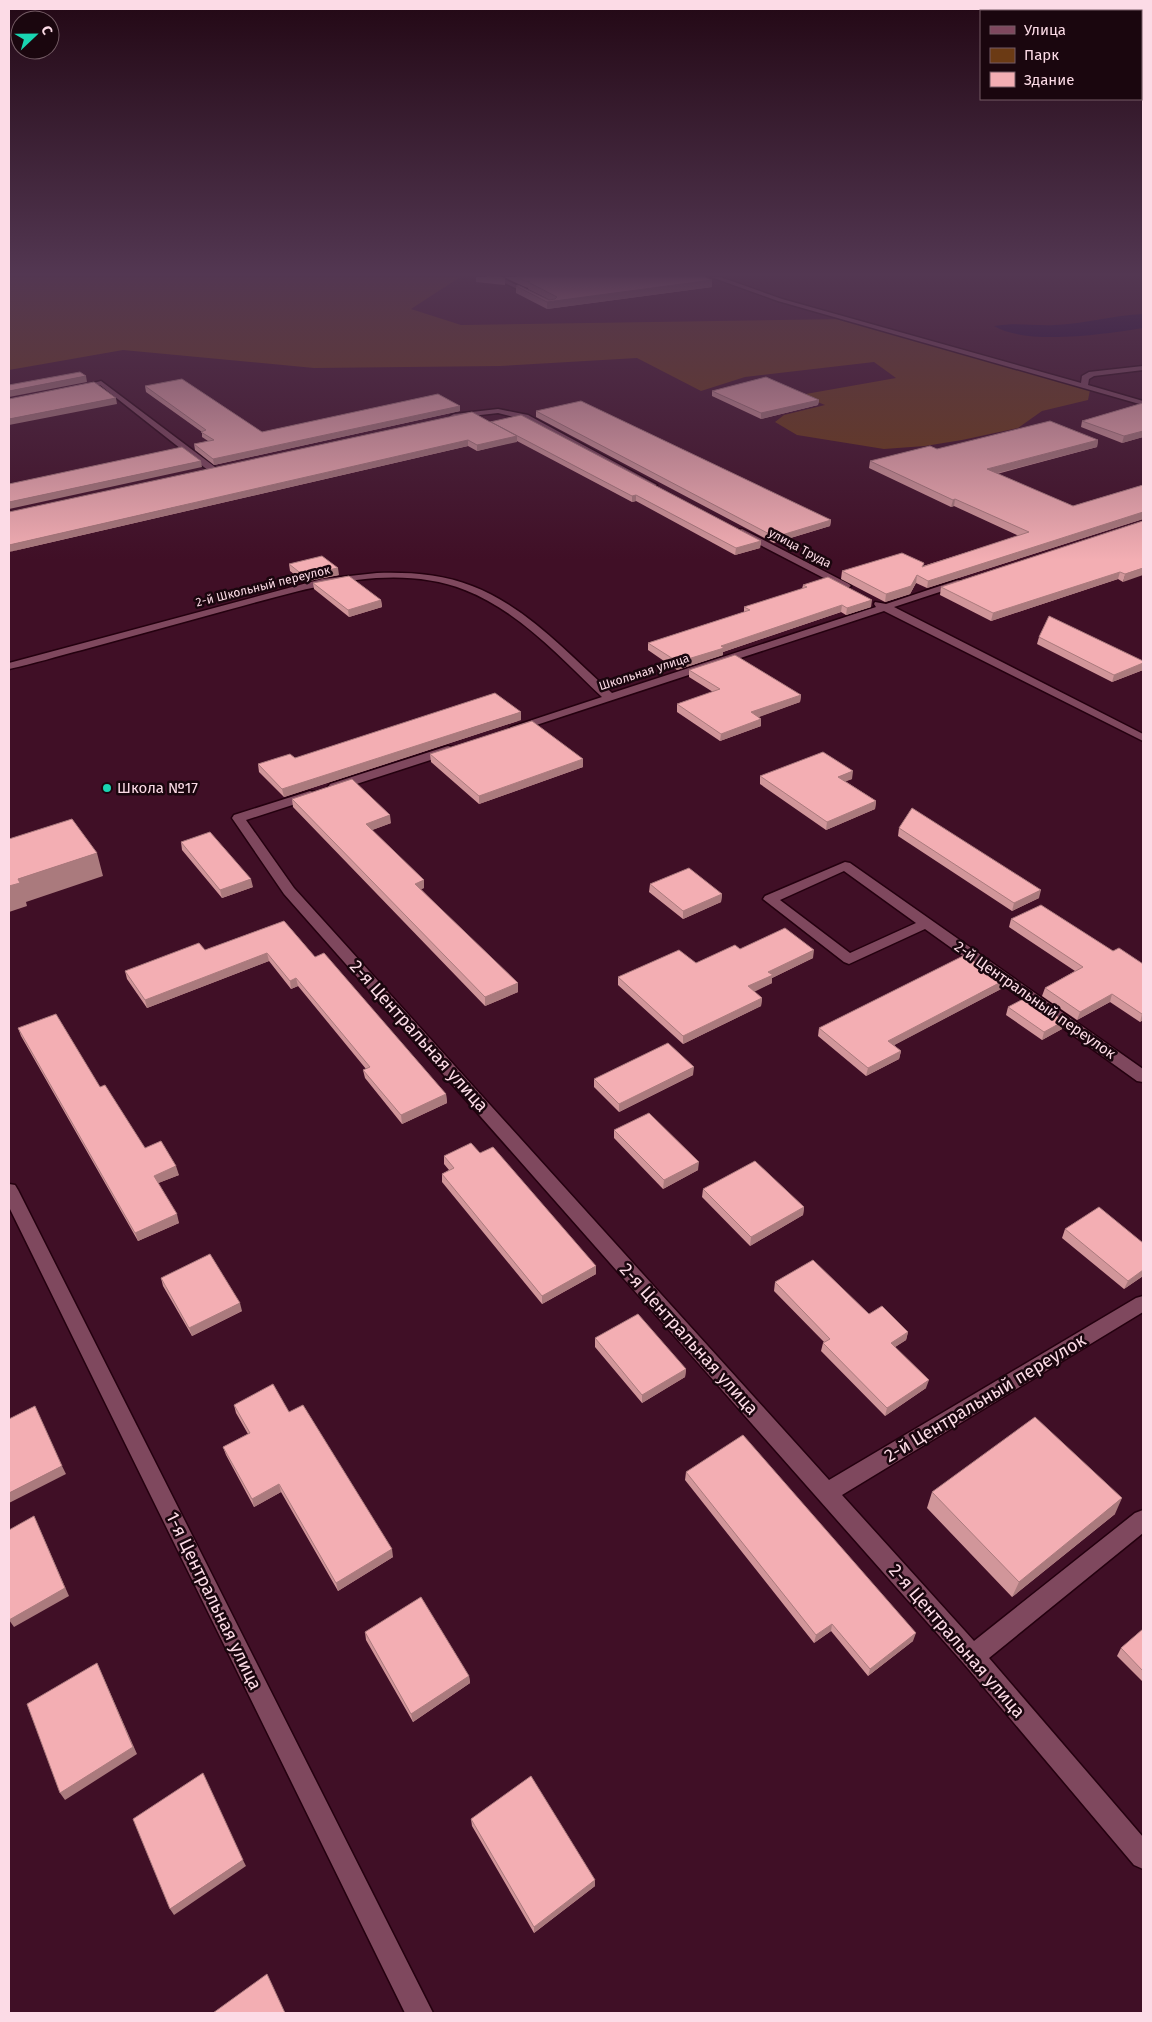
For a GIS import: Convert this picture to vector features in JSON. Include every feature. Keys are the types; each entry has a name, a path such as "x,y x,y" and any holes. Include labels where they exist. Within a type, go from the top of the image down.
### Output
{"street":[{"path":"1029,371 1143,403"},
{"path":"1084,387 1085,378 1092,374 1114,371"},
{"path":"73,388 101,383 212,469"},
{"path":"443,419 498,411 525,417 665,491"},
{"path":"202,471 222,467"},
{"name":"улица Труда","path":"735,528 884,607 1143,738"},
{"name":"2-й Школьный переулок","path":"9,666 322,582 362,576 403,576 442,581 468,588 493,599 544,637 610,698"},
{"name":"Школьная улица","path":"507,731 967,580"},
{"name":"2-я Центральная улица","path":"461,746 238,818 289,891 973,1658 1143,1856"},
{"name":"2-й Центральный переулок","path":"926,923 849,960 770,899 846,866 1143,1077"},
{"name":"1-я Центральная улица","path":"12,1202 419,2013"},
{"name":"2-й Центральный переулок","path":"826,1492 1143,1302"},
{"path":"973,1658 1143,1520"}],"green space":[{"path":"663,371 794,371 745,377 701,391"},
{"path":"887,371 1026,371 1090,390 1088,400 1042,411 1018,428 925,446 884,449 797,435 775,422 784,415 825,405 800,395 896,378"}],"building":[{"path":"80,372 86,376 9,391 9,385"},
{"path":"766,377 819,400 761,413 712,391"},
{"path":"182,379 262,432 438,394 460,406 213,459 194,444 214,440 201,432 206,430 145,386"},
{"path":"94,382 116,398 9,419 9,399"},
{"path":"581,401 831,520 775,537 536,411"},
{"path":"1143,403 1143,431 1124,436 1082,421"},
{"path":"472,412 490,422 521,415 761,541 736,548 491,422 517,436 477,445 468,440 9,545 9,512"},
{"path":"1050,421 1098,440 987,469 1073,506 1143,485 1143,512 928,581 917,575 911,586 886,594 842,571 902,553 924,563 922,567 1029,532 955,499 953,500 870,461 930,446 937,449"},
{"path":"182,447 201,461 9,502 9,484"},
{"path":"1143,521 1143,568 1125,574 1120,572 993,613 941,587"},
{"path":"322,556 338,568 303,575 289,564"},
{"path":"349,576 381,600 348,610 313,583"},
{"path":"828,577 872,600 847,608 842,605 721,646 724,648 678,662 648,643 750,610 744,607 807,587 803,585"},
{"path":"1049,616 1143,661 1143,663 1114,675 1039,637"},
{"path":"735,655 801,695 751,712 761,719 721,734 677,704 720,689 689,670"},
{"path":"495,693 521,712 282,789 258,764 290,754 295,758"},
{"path":"532,721 583,759 479,796 430,754"},
{"path":"823,752 853,771 838,777 876,801 827,822 760,776"},
{"path":"352,779 390,815 366,824 424,880 415,884 518,983 485,997 292,799"},
{"path":"912,808 1041,890 1014,903 899,828"},
{"path":"72,819 97,853 18,879 20,883 9,886 9,839"},
{"path":"210,832 251,879 220,890 181,842"},
{"path":"689,868 722,894 683,911 650,884"},
{"path":"1041,905 1113,951 1119,948 1143,964 1143,1014 1112,994 1080,1012 1045,988 1083,967 1011,919"},
{"path":"284,921 315,957 324,953 446,1094 401,1115 363,1070 370,1067 296,978 290,981 267,953 145,1000 125,971 199,943 205,950"},
{"path":"785,928 814,950 768,972 773,975 748,986 762,998 683,1036 618,977 679,950 696,963 735,945 740,949"},
{"path":"965,955 1003,981 888,1041 901,1051 868,1068 819,1028"},
{"path":"1029,996 1064,1021 1044,1032 1008,1007"},
{"path":"56,1014 100,1087 105,1085 145,1148 161,1141 176,1166 154,1176 177,1214 135,1233 18,1028"},
{"path":"668,1043 694,1067 619,1104 594,1079"},
{"path":"649,1113 699,1162 664,1180 614,1130"},
{"path":"471,1143 480,1153 493,1147 596,1266 542,1296 442,1174 454,1168 444,1156"},
{"path":"755,1161 804,1207 751,1237 703,1189"},
{"path":"1099,1207 1143,1243 1143,1270 1128,1281 1065,1229"},
{"path":"210,1254 240,1303 189,1328 161,1278"},
{"path":"813,1260 869,1314 882,1306 908,1332 891,1343 929,1380 887,1408 823,1343 830,1339 775,1282"},
{"path":"638,1314 686,1369 642,1395 595,1338"},
{"path":"273,1384 289,1412 303,1405 392,1549 336,1583 279,1484 252,1499 223,1447 250,1433 234,1405"},
{"path":"35,1406 62,1466 9,1493 9,1419"},
{"path":"1035,1417 1122,1498 1019,1582 932,1492"},
{"path":"743,1435 916,1633 870,1669 832,1624 816,1635 686,1472"},
{"path":"34,1516 65,1588 9,1620 9,1530"},
{"path":"421,1597 469,1676 411,1714 365,1632"},
{"path":"1143,1629 1143,1671 1121,1648"},
{"path":"97,1663 133,1747 60,1793 27,1704"},
{"path":"203,1773 243,1860 170,1909 133,1819"},
{"path":"531,1776 595,1880 534,1927 471,1819"},
{"path":"267,1974 285,2013 213,2013"}],"place":[{"name":"Школа №17","path":"107,788"}]}
